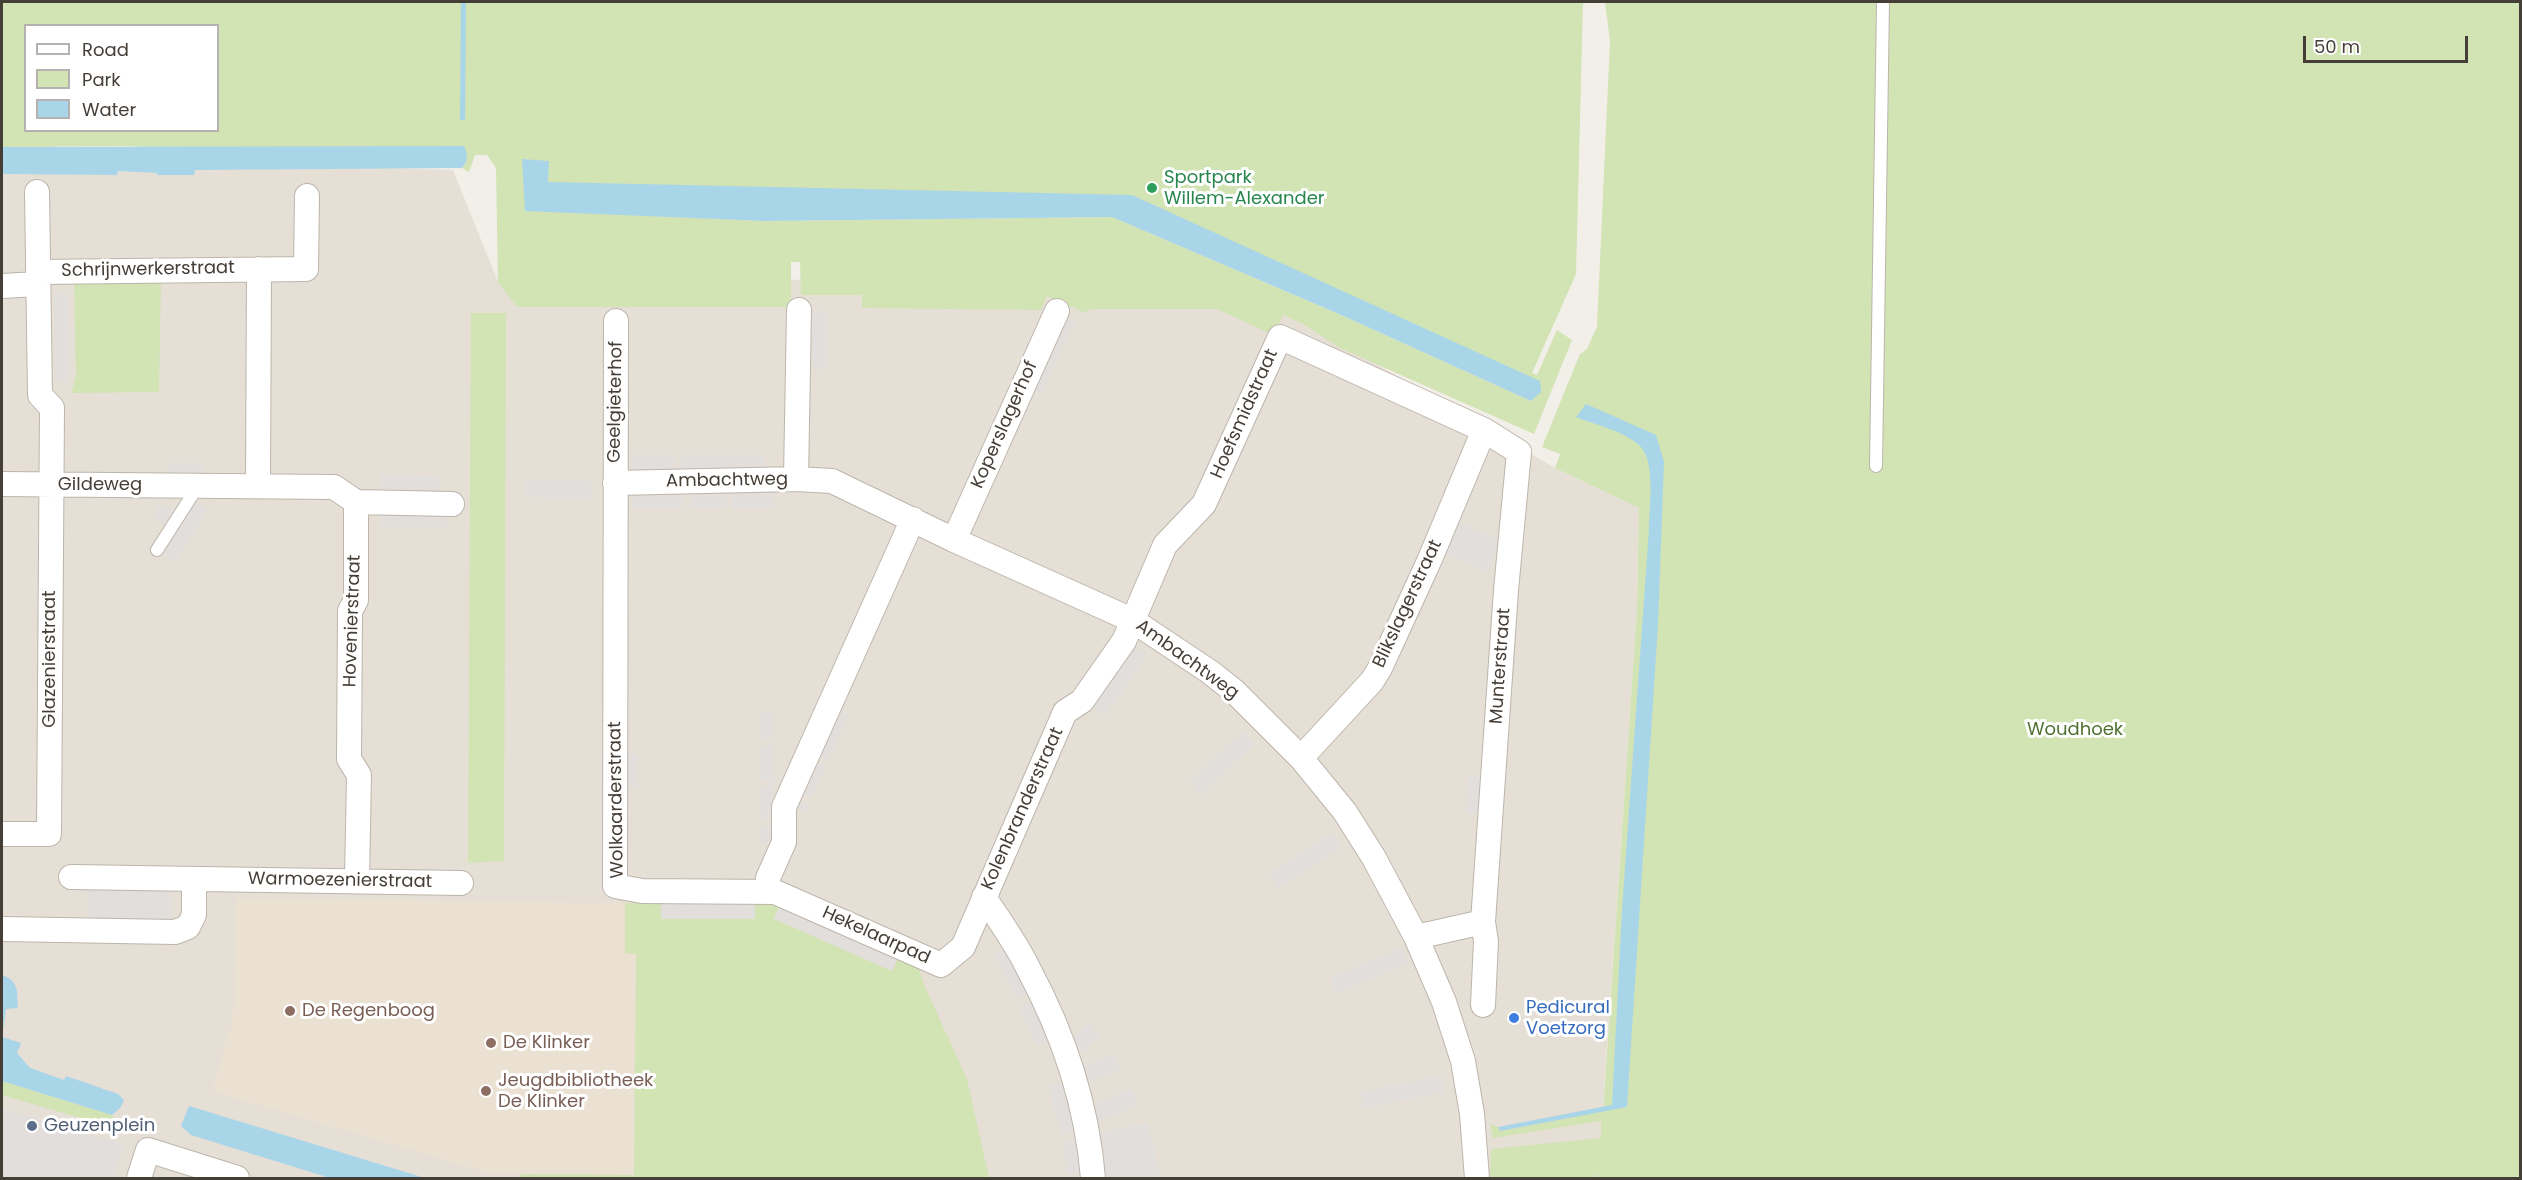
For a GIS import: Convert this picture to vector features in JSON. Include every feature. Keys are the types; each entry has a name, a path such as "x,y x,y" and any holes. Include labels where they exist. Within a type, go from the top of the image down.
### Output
{"street":[{"name":"Schrijnwerkerstraat","path":"37,192 40,394 52,408 51,484"},
{"name":"Schrijnwerkerstraat","path":"38,278 306,269 307,196"},
{"name":"Schrijnwerkerstraat","path":"258,485 259,269"},
{"path":"2,286 38,278"},
{"path":"796,479 799,310"},
{"name":"Koperslagerhof","path":"954,540 1057,311"},
{"name":"Geelgieterhof","path":"615,483 616,321"},
{"name":"Hoefsmidstraat","path":"1132,620 1165,546 1204,504 1280,337 1484,430"},
{"name":"Munterstraat","path":"1483,1005 1486,941 1483,922 1506,591 1528,453 1484,430"},
{"name":"Blikslagerstraat","path":"1301,758 1372,681 1380,668 1430,559 1484,430"},
{"name":"Ambachtweg","path":"615,483 796,479 832,482 1132,620 1210,672 1234,691 1301,758 1351,822 1374,858 1416,937 1444,1002 1463,1061 1472,1114 1478,1179"},
{"name":"Wolkaarderstraat","path":"615,483 615,886 642,891 768,892"},
{"name":"Gildeweg","path":"2,484 334,487 357,502"},
{"name":"Glazenierstraat","path":"2,834 49,834 51,484"},
{"path":"357,502 452,504"},
{"name":"Hovenierstraat","path":"357,502 356,600 350,611 349,759 359,776 357,880"},
{"path":"768,892 768,878 784,842 784,807 913,519"},
{"name":"Kolenbranderstraat","path":"1093,1179 1080,1099 1059,1030 1027,965 984,897 1065,712 1082,701 1124,641 1132,620"},
{"path":"2,929 176,932 188,927 194,915 194,880 71,877"},
{"name":"Warmoezenierstraat","path":"194,880 357,880 461,883"},
{"name":"Hekelaarpad","path":"768,892 775,892 941,965 963,946 984,897"},
{"path":"1416,937 1483,922"},
{"path":"139,1179 148,1150 237,1179"}],"lane":[{"path":"1876,466 1883,2"},
{"path":"157,550 198,485"}],"shaded area":[{"path":"2,157 453,170 498,282 1038,278 1213,290 1304,322 1555,468 1639,508 1637,609 1598,1178 2,1178"},
{"path":"54,294 68,294 69,382 55,382"},
{"path":"812,311 827,311 827,369 812,369"},
{"path":"1060,313 1075,320 1041,395 1027,388"},
{"path":"631,455 674,455 674,472 632,472"},
{"path":"681,455 764,455 764,471 681,471"},
{"path":"169,463 203,463 203,479 168,479"},
{"path":"381,475 439,476 440,493 381,492"},
{"path":"527,480 592,481 592,498 526,497"},
{"path":"633,492 682,492 682,508 632,508"},
{"path":"691,492 774,492 774,508 732,508 732,495 727,495 726,508 691,508"},
{"path":"197,502 208,509 175,562 152,546 166,525 153,516 161,504 174,511 180,504"},
{"path":"380,510 447,510 447,527 380,527"},
{"path":"1455,521 1501,541 1487,572 1441,551"},
{"path":"1133,645 1147,654 1105,716 1090,706"},
{"path":"835,709 849,715 828,760 817,755 814,761 826,766 811,798 800,793 797,799 808,804 805,811 792,805"},
{"path":"760,712 774,712 773,842 760,842 760,826 771,825 771,818 760,817 760,787 771,786 771,780 760,780 760,746 772,745 772,738 760,738"},
{"path":"1243,731 1255,743 1200,795 1189,783"},
{"path":"621,754 638,754 638,787 621,788"},
{"path":"1468,775 1481,776 1479,814 1466,813"},
{"path":"1332,833 1342,847 1278,888 1269,874"},
{"path":"88,887 170,887 170,920 88,920"},
{"name":"De Klinker","path":"236,898 625,903 625,953 636,953 634,1175 492,1174 212,1091 231,1025 235,998"},
{"path":"661,903 755,903 755,919 661,919"},
{"path":"781,903 899,956 892,971 774,918"},
{"path":"1008,947 1030,992 1017,999 994,954"},
{"path":"1402,948 1409,963 1336,993 1331,977"},
{"path":"1034,1001 1050,1040 1036,1046 1020,1007"},
{"path":"1090,1023 1100,1036 1081,1052 1070,1039"},
{"path":"1114,1054 1120,1070 1089,1083 1083,1067"},
{"path":"1441,1076 1444,1092 1363,1108 1360,1092"},
{"path":"1063,1082 1076,1130 1061,1134 1048,1086"},
{"path":"1131,1089 1138,1105 1099,1122 1092,1106"},
{"name":"Geuzenplein","path":"2,1108 123,1145 113,1178 2,1178"},
{"path":"1148,1123 1160,1175 1144,1178 1102,1178 1098,1133"},
{"path":"1077,1140 1082,1171 1067,1174 1063,1143"}],"green space":[{"name":"Sportpark Willem-Alexander","path":"2,2 1583,2 1576,274 1532,373 1537,375 1557,330 1572,340 1534,434 1340,348 1303,324 1283,315 1277,328 1272,326 1269,333 1217,309 1090,309 1086,313 1047,296 1041,310 862,308 862,295 801,295 800,262 791,262 791,307 517,307 498,282 496,168 487,155 475,155 469,172 462,168 466,163 127,146 2,147","holes":["1152,204 1531,401 1339,314 1112,217 765,221 525,210"]},
{"name":"Woudhoek","path":"1605,2 2520,2 2520,1178 1598,1178 1597,1170 1596,1178 1490,1178 1491,1149 1601,1138 1601,1121 1493,1138 1490,1124 1498,1127 1500,1131 1603,1111 1637,609 1639,508 1555,468 1560,454 1542,447 1580,354 1587,349 1597,327 1610,41"},
{"path":"161,280 159,392 71,393 76,376 74,282"},
{"path":"471,313 506,313 504,861 468,863"},
{"path":"625,903 661,903 661,919 755,919 755,903 781,903 774,919 892,971 899,956 921,966 919,969 925,987 967,1079 989,1178 519,1178 521,1174 634,1175 636,954 625,953"},
{"path":"2,1081 112,1115 117,1120 115,1128 2,1095"}],"water":[{"path":"461,2 466,2 465,120 460,120"},
{"path":"464,146 467,157 462,168 195,170 194,175 157,175 157,173 118,171 117,175 2,174 2,147"},
{"path":"522,159 549,161 548,182 1132,195 1540,381 1541,392 1531,401 1339,314 1112,217 765,221 525,211"},
{"path":"1586,404 1656,435 1664,462 1658,624 1627,1107 1500,1131 1498,1127 1612,1105 1622,910 1649,529 1650,473 1645,453 1640,446 1618,432 1576,417"},
{"path":"2,975 12,980 14,984 18,1008 6,1009 2,1037"},
{"path":"2,1037 21,1043 17,1053 30,1068 64,1080 66,1076 118,1094 124,1100 121,1107 112,1115 2,1081"},
{"path":"189,1106 425,1178 330,1178 191,1135 181,1126"}],"place":[{"name":"Sportpark Willem-Alexander","path":"1152,188"},
{"name":"De Regenboog","path":"290,1011"},
{"name":"Pedicural Voetzorg","path":"1514,1018"},
{"name":"De Klinker","path":"491,1043"},
{"name":"Jeugdbibliotheek De Klinker","path":"486,1091"},
{"name":"Geuzenplein","path":"32,1126"}]}
